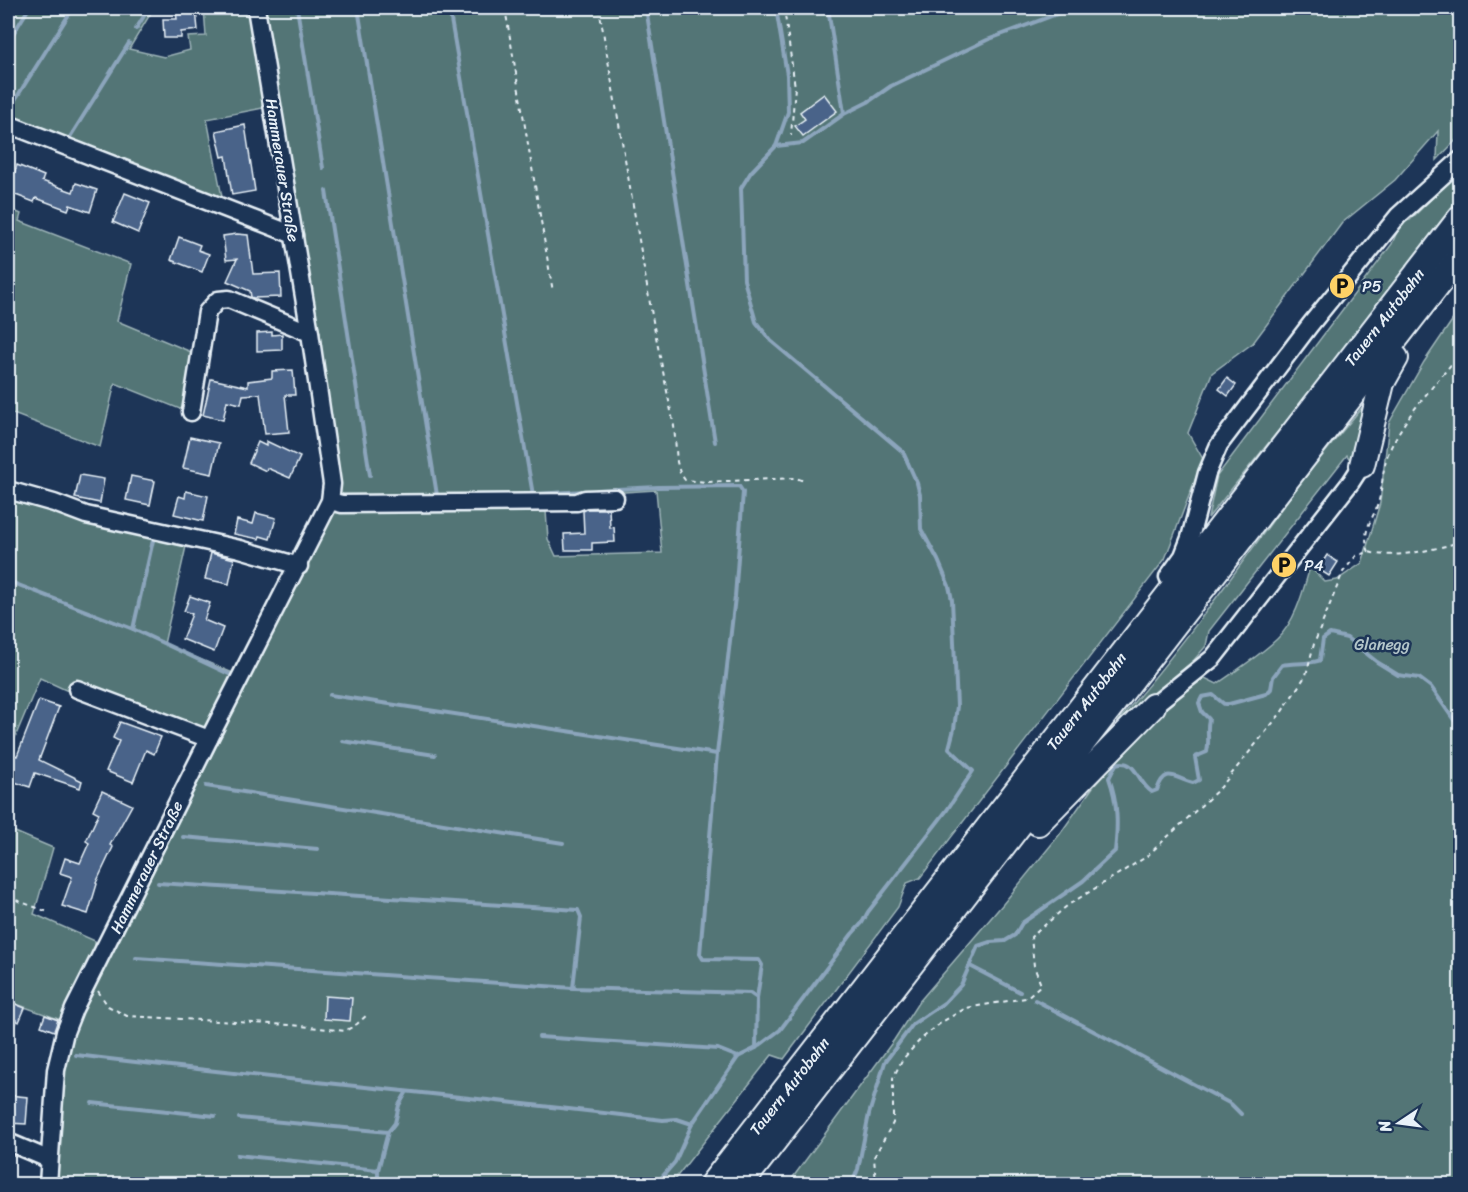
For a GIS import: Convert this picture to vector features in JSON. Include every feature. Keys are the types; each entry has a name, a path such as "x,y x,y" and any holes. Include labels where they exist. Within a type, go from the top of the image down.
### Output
{"highway":[{"name":"Tauern Autobahn","path":"712,1185 1461,218"},
{"name":"Tauern Autobahn","path":"741,1185 1461,256"},
{"path":"1362,465 1382,383 1409,338 1410,320"},
{"path":"1158,608 1164,584"},
{"path":"979,878 996,873 1037,824 1153,706"}],"street":[{"name":"Hammerauer Straße","path":"48,1185 48,1159 56,1070 59,1053 74,1009 208,739 299,566 330,501 332,484 310,333 256,8"},
{"path":"8,124 294,235"},
{"path":"1164,584 1183,556 1207,473 1219,445 1310,325 1398,216 1461,159"},
{"path":"191,412 207,312 218,300 229,299 310,333"},
{"path":"1153,706 1199,671 1219,651 1351,483 1362,465"},
{"path":"8,490 86,515 240,549 299,566"},
{"path":"330,501 342,504 577,502 585,499 615,498"},
{"path":"77,689 208,739"},
{"path":"8,1142 48,1159"}],"path":[{"path":"505,8 553,292"},
{"path":"599,8 654,327 674,426 680,473 685,480 706,483 796,478 804,481"},
{"path":"784,8 795,87 791,135"},
{"path":"1369,552 1364,540 1379,500 1387,456 1413,411 1461,353"},
{"path":"876,1185 874,1157 893,1123 893,1078 902,1060 921,1039 942,1022 966,1008 1026,998 1041,985 1034,966 1031,937 1068,905 1146,857 1221,787 1281,713 1306,675 1314,644 1343,572 1356,556 1369,552 1379,555 1429,550 1461,542"},
{"path":"8,897 48,912"},
{"path":"90,978 108,1005 127,1016 292,1025 345,1031 367,1015"}],"green space":[{"path":"8,8 154,8 129,49 164,57 190,50 188,37 206,36 204,8 252,8 268,107 207,119 223,202 8,114"},
{"path":"257,8 1460,8 1460,136 1437,160 1438,131 1395,180 1342,223 1253,343 1212,373 1188,433 1203,459 1165,559 920,878 907,883 898,907 784,1059 772,1055 671,1184 54,1184 63,1060 72,1033 340,500","holes":["656,490 662,553 556,556 548,539 545,497"]},
{"path":"1460,170 1460,196 1308,394 1208,518 1217,476 1392,244 1401,222 1410,220"},
{"path":"8,208 21,214 19,221 131,264 117,321 196,354 186,405 180,409 115,383 100,447 8,412"},
{"name":"Glanegg","path":"1460,309 1460,1184 788,1184 894,1040 918,1003 1060,834 1093,787 1146,727 1176,698 1205,678 1217,684 1277,639 1294,615 1310,567 1325,582 1337,580 1362,563 1380,503 1389,423 1424,362"},
{"path":"1369,399 1352,463 1347,455 1209,631 1206,646 1194,660 1146,701 1117,722 1181,644 1324,453"},
{"path":"8,498 187,542 164,644 235,674 207,732 71,684 68,691 40,678 8,754"},
{"path":"8,829 53,848 34,914 95,941 95,949 61,1020 8,1001"}],"building":[{"path":"196,10 198,30 181,32 181,38 164,38 163,19 177,19 176,11"},
{"path":"824,94 837,111 803,136 795,126 805,119 800,112"},
{"path":"245,125 255,191 232,195 226,156 222,157 216,131"},
{"path":"17,165 44,176 42,181 73,192 76,183 97,190 90,212 70,205 68,210 36,198 34,202 8,192"},
{"path":"125,193 150,203 138,233 113,222"},
{"path":"248,235 253,274 280,273 281,297 253,298 250,291 227,281 237,259 226,260 223,236"},
{"path":"179,237 200,245 198,250 209,254 202,272 171,260"},
{"path":"272,332 272,335 282,334 282,350 257,351 257,333"},
{"path":"293,370 295,395 285,395 289,432 265,434 260,394 243,395 241,404 227,401 223,420 203,415 211,379 248,387 248,381 272,378 272,371"},
{"path":"1227,378 1236,385 1228,396 1219,389"},
{"path":"190,437 219,443 212,474 183,468"},
{"path":"266,441 300,457 290,478 249,463 258,442 266,446"},
{"path":"80,475 104,479 100,503 75,498"},
{"path":"131,476 155,481 150,505 126,500"},
{"path":"186,491 208,496 203,521 174,514 179,496 185,498"},
{"path":"609,509 610,528 614,527 615,542 592,543 592,550 565,550 564,534 584,533 583,511"},
{"path":"256,513 276,518 270,539 234,534 237,520 253,524"},
{"path":"211,553 234,559 229,584 205,579"},
{"path":"1327,555 1338,562 1329,576 1318,569"},
{"path":"190,596 210,603 204,620 223,628 214,652 182,639 192,614 184,611"},
{"path":"39,700 59,707 39,760 82,781 80,788 35,773 30,787 8,780 15,755 17,756"},
{"path":"120,722 161,737 154,754 146,750 133,782 106,771 119,741 113,738"},
{"path":"102,791 132,805 110,845 113,847 96,883 88,914 62,906 72,877 60,873 65,858 80,863 89,843 86,841 99,813 93,810"},
{"path":"325,996 352,998 350,1021 324,1019"},
{"path":"8,1001 25,1008 19,1022 16,1020 9,1040"},
{"path":"45,1015 58,1020 54,1031 41,1026"},
{"path":"8,1095 28,1097 26,1124 8,1123"}],"waterway":[{"path":"8,42 29,8"},
{"path":"8,111 73,8"},
{"path":"136,29 149,8"},
{"path":"297,8 323,168"},
{"path":"358,8 437,495"},
{"path":"449,8 533,495"},
{"path":"646,8 715,442"},
{"path":"656,1184 675,1162 692,1124 738,1057 756,1048 780,1030 947,810 973,771 949,748 957,706 952,600 938,560 921,529 920,495 903,452 771,341 756,322 744,280 741,188 751,172 776,146 788,112 787,75 776,8"},
{"path":"828,8 844,113"},
{"path":"776,146 803,143 844,114 868,102 891,86 987,40 1073,8"},
{"path":"70,137 129,43"},
{"path":"326,191 370,475"},
{"path":"597,490 739,486 743,492 700,954 703,959 759,960 762,965 757,998 756,1048"},
{"path":"537,494 584,491"},
{"path":"426,495 464,495"},
{"path":"133,629 154,536"},
{"path":"8,581 133,629 231,675"},
{"path":"852,1184 858,1169 869,1114 885,1062 913,1024 944,1003 961,985 978,946 1005,941 1015,935 1022,923 1083,881 1115,851 1116,814 1109,778 1116,764 1123,763 1133,768 1152,792 1157,790 1160,782 1168,776 1193,783 1199,780 1195,757 1207,752 1209,719 1202,712 1199,703 1202,697 1213,695 1224,704 1229,704 1266,694 1271,689 1273,677 1282,665 1320,660 1323,639 1330,634 1347,638 1377,662 1398,675 1419,678 1431,687 1460,725"},
{"path":"330,695 717,754"},
{"path":"342,741 435,755"},
{"path":"206,786 563,843"},
{"path":"183,837 318,849"},
{"path":"158,883 578,910 581,917 573,988"},
{"path":"136,958 573,988 750,993 757,998"},
{"path":"970,966 1020,992"},
{"path":"1035,1000 1231,1104 1241,1114"},
{"path":"539,1037 718,1049 738,1057"},
{"path":"76,1055 663,1120 677,1119 692,1124"},
{"path":"378,1184 378,1170 388,1132 395,1123 399,1105 406,1093"},
{"path":"92,1103 215,1116"},
{"path":"239,1118 388,1132"},
{"path":"237,1155 378,1170"}],"place":[{"name":"P5","path":"1342,286"},
{"name":"P4","path":"1284,565"}]}
